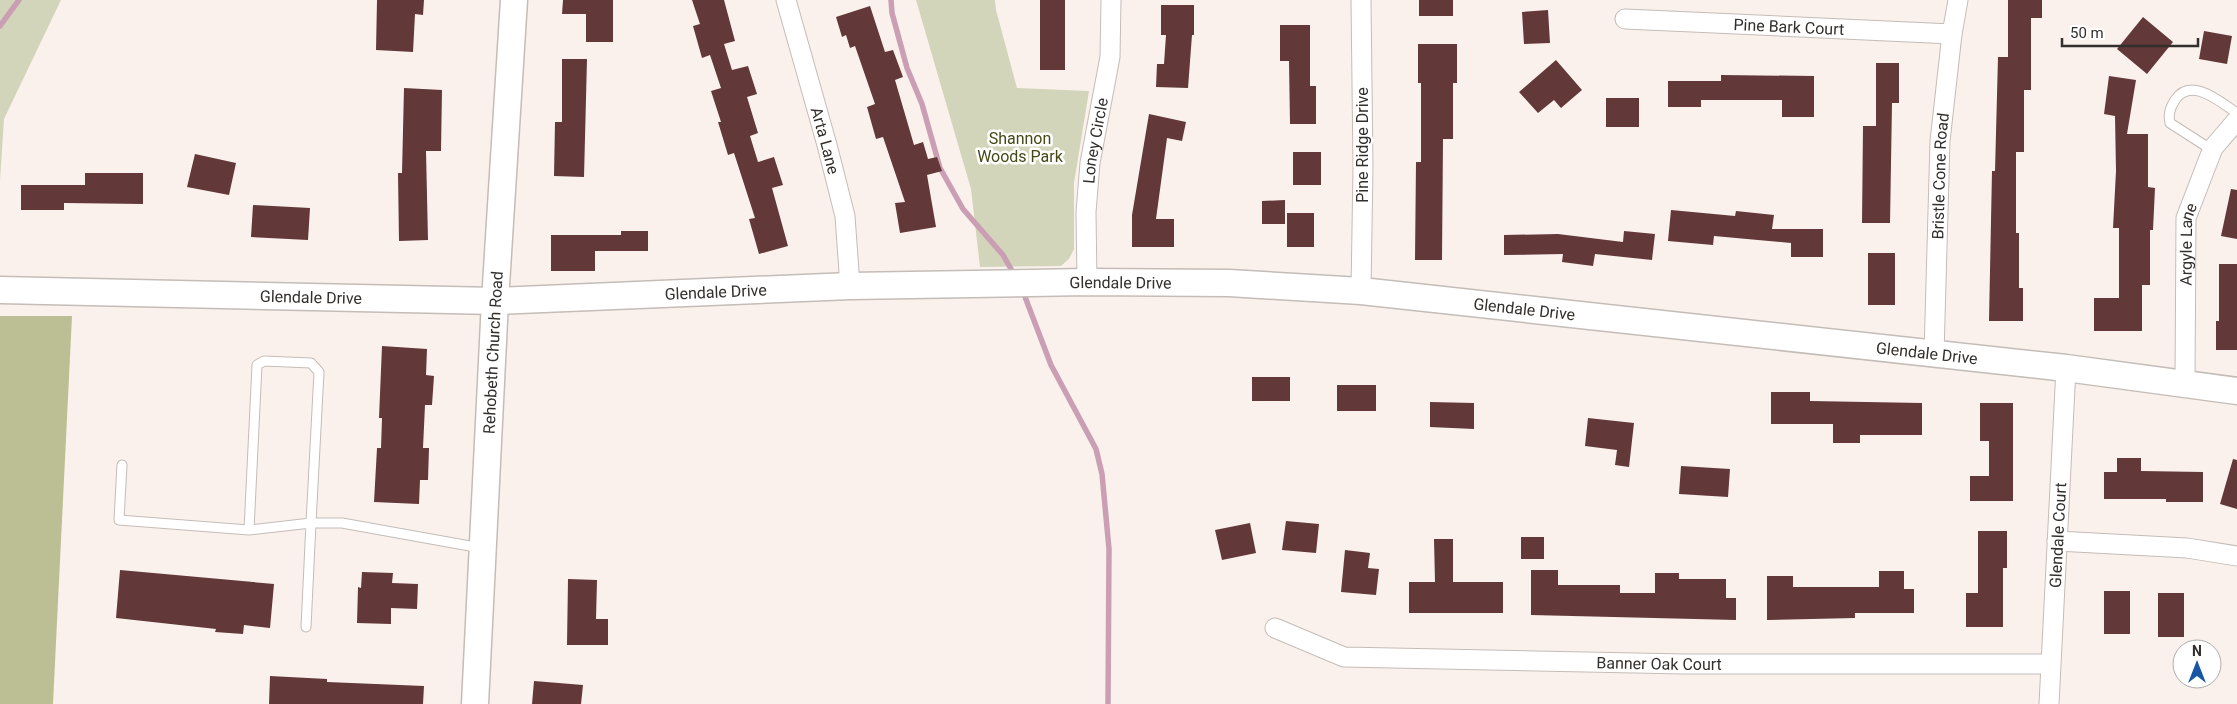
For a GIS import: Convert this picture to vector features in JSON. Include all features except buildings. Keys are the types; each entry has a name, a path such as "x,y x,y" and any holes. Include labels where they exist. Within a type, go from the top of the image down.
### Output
{"street":[{"name":"Rehobeth Church Road","path":"474,704 495,301 514,0"},
{"name":"Arta Lane","path":"786,0 845,216 850,286"},
{"name":"Loney Circle","path":"1087,282 1086,212 1090,163 1110,56 1111,0"},
{"name":"Pine Ridge Drive","path":"1361,0 1363,167 1361,291"},
{"name":"Bristle Cone Road","path":"1934,354 1940,141 1952,34 1958,0"},
{"name":"Pine Bark Court","path":"1625,19 1952,34"},
{"name":"Argyle Lane","path":"2185,383 2186,218 2212,150 2237,120"},
{"name":"Glendale Drive","path":"0,290 495,301 850,286 1087,282 1229,283 1361,291 2066,368 2237,390"},
{"name":"Glendale Court","path":"2048,704 2066,368"},
{"path":"2057,541 2187,548 2237,556"},
{"name":"Banner Oak Court","path":"1275,628 1344,657 1684,664 2050,664"}],"lane":[{"path":"2212,150 2170,123 2169,111 2176,98 2187,91 2203,92 2237,113"},
{"path":"249,530 258,365 264,361 311,363 320,372 306,627"},
{"path":"122,465 119,520 249,530 311,523 342,523 482,548"}],"green space":[{"path":"0,0 61,0 4,119 0,181"},
{"name":"Shannon Woods Park","path":"916,0 995,0 1017,88 1089,91 1074,183 1074,249 1069,259 1061,266 980,267 971,189"},
{"path":"0,316 72,316 53,704 0,704"}],"waterway":[{"path":"0,26 19,0"},
{"path":"891,0 892,13 907,68 922,104 940,168 963,209 1003,255 1015,276"},
{"path":"1022,289 1051,365 1096,449 1102,474 1109,549 1108,704"}]}
